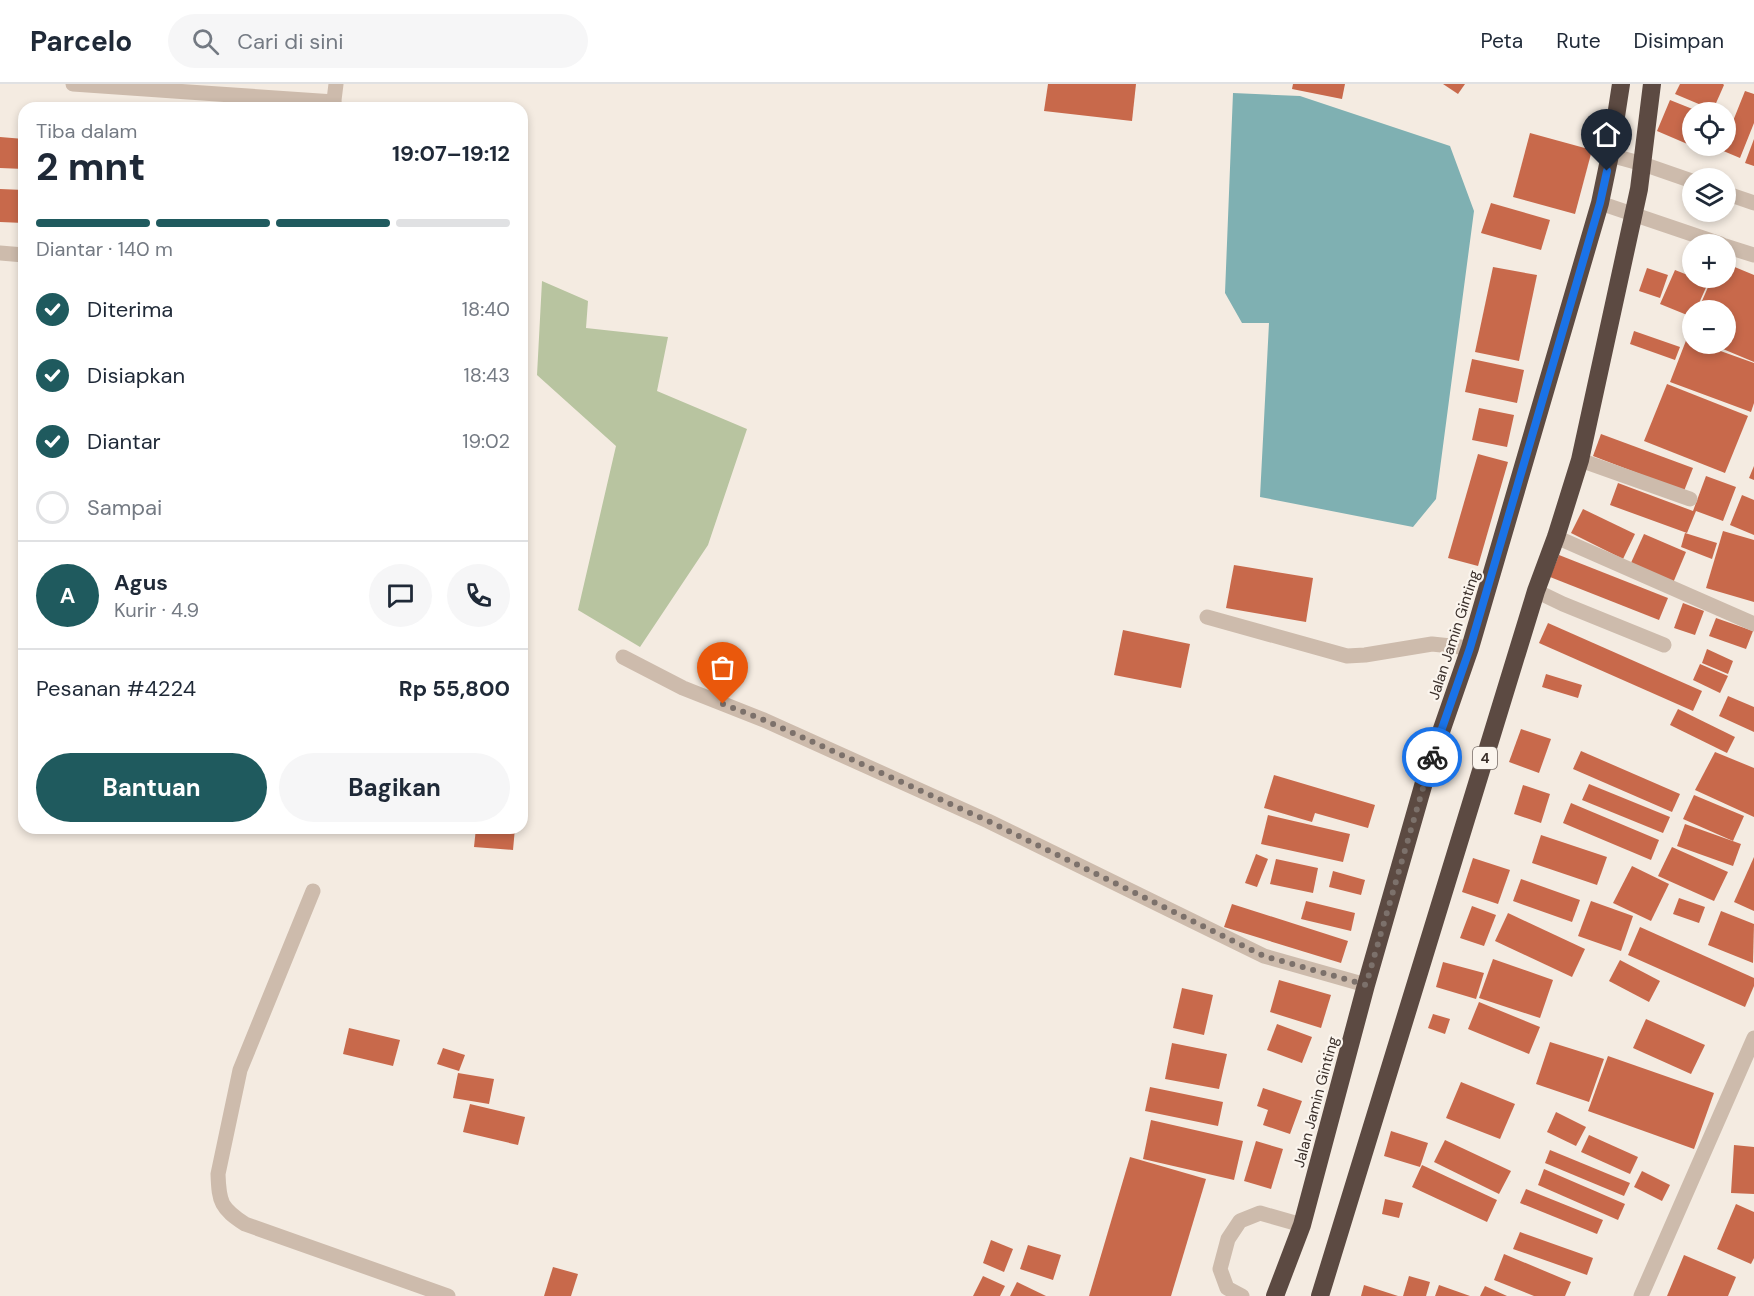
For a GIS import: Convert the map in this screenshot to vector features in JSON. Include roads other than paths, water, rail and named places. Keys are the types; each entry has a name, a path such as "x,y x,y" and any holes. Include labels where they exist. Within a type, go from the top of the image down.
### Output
{"highway":[{"name":"Jalan Jamin Ginting","path":"1275,1296 1302,1225 1366,985 1427,772 1470,648 1600,203 1621,84"},
{"name":"4","path":"1320,1296 1536,591 1580,460 1634,216 1652,84"}],"street":[{"path":"73,84 296,102"},
{"path":"333,102 336,84"},
{"path":"1610,155 1682,178"},
{"path":"1736,197 1754,203"},
{"path":"1600,203 1689,234"},
{"path":"1736,249 1754,255"},
{"path":"0,253 18,254"},
{"path":"1580,460 1690,499"},
{"path":"1556,537 1754,624"},
{"path":"1536,591 1664,645"},
{"path":"1207,617 1347,656 1432,644 1470,648"},
{"path":"623,657 683,688 764,720 988,821 1264,956 1366,985"},
{"path":"313,891 240,1070 218,1174 222,1205 231,1215 245,1224 448,1296"},
{"path":"1641,1296 1754,1038"},
{"path":"1242,1296 1227,1288 1220,1269 1228,1239 1240,1221 1260,1213 1302,1225"}],"water":[{"path":"1233,93 1300,96 1450,146 1474,211 1436,499 1413,527 1260,497 1269,323 1242,323 1225,293"}]}
